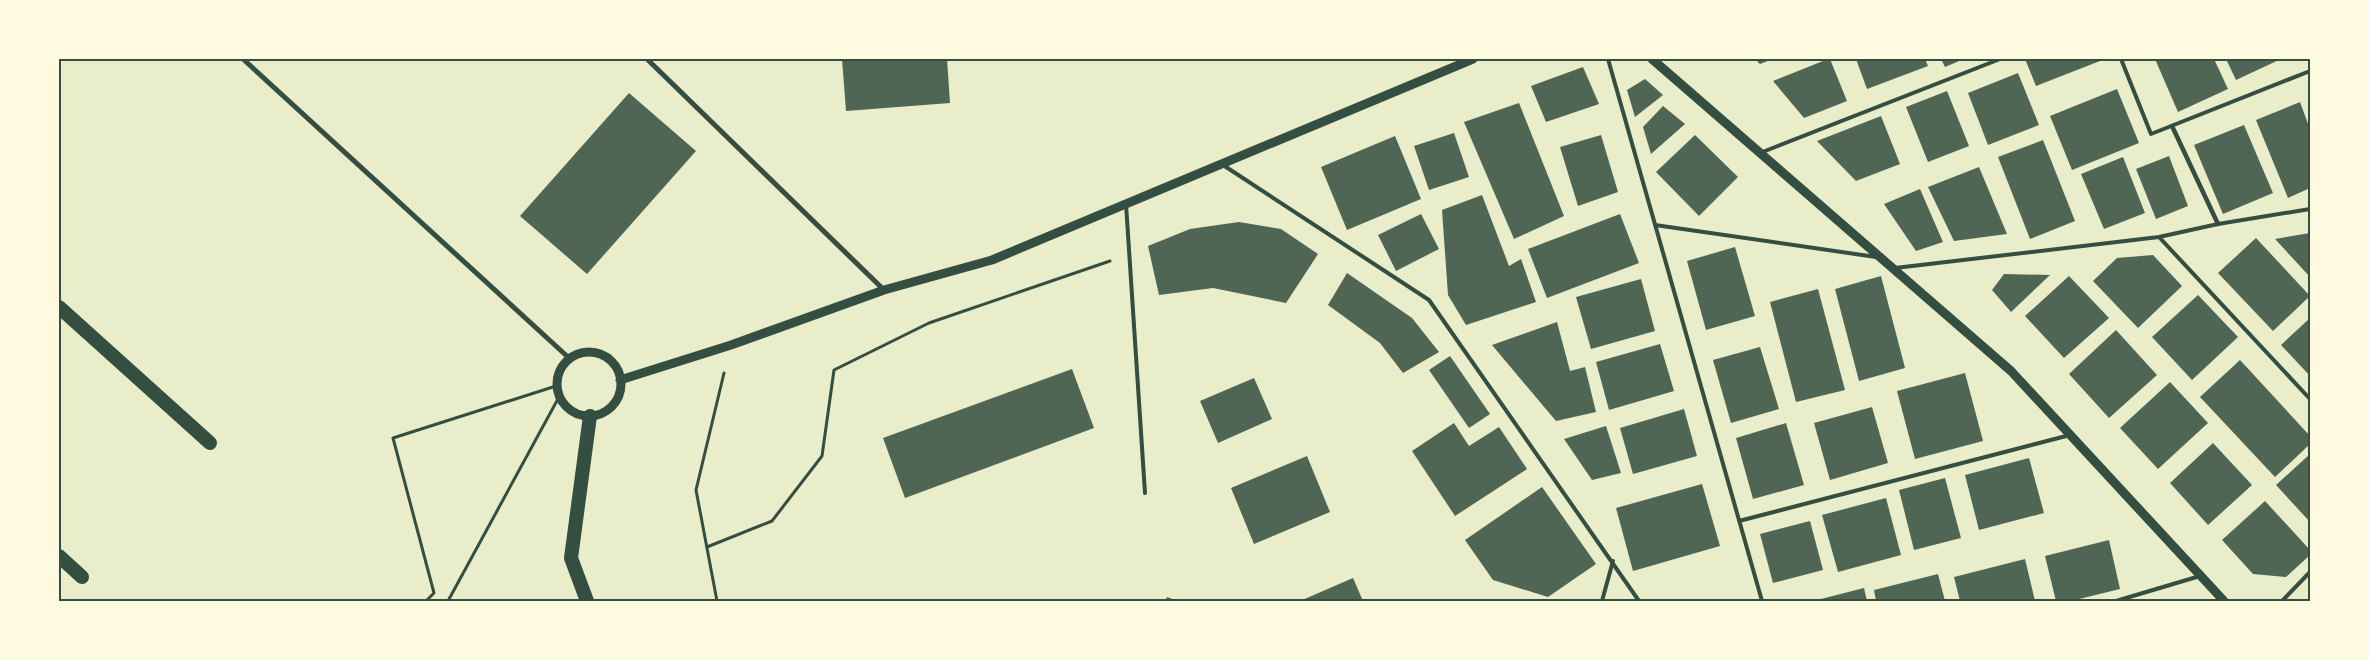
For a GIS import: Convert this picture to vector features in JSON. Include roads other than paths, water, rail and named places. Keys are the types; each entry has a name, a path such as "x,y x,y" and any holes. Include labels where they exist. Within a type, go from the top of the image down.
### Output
{"highway":[{"path":"59,306 210,443"},
{"path":"587,601 571,558 590,416"},
{"path":"59,556 82,577"}],"street":[{"path":"243,59 569,358"},
{"path":"647,59 884,290"},
{"path":"620,380 731,346 884,290 992,260 1473,59"},
{"path":"1652,59 2011,371 2224,601"},
{"path":"2172,126 2218,224"},
{"path":"586,352 596,353 612,363 620,380 616,400 610,409 590,416 571,411 559,397 556,386 561,366 569,358 586,352"}],"lane":[{"path":"1608,59 1762,601"},
{"path":"1760,152 2000,59"},
{"path":"2121,59 2151,134 2310,71"},
{"path":"1221,164 1430,300 1639,601"},
{"path":"1126,204 1145,493"},
{"path":"1893,268 2159,237 2218,224 2310,209"},
{"path":"1655,225 1881,258"},
{"path":"2159,237 2310,399"},
{"path":"1739,521 2070,434"},
{"path":"1602,601 1613,561"},
{"path":"2282,601 2310,572"},
{"path":"2116,601 2200,576"}]}
